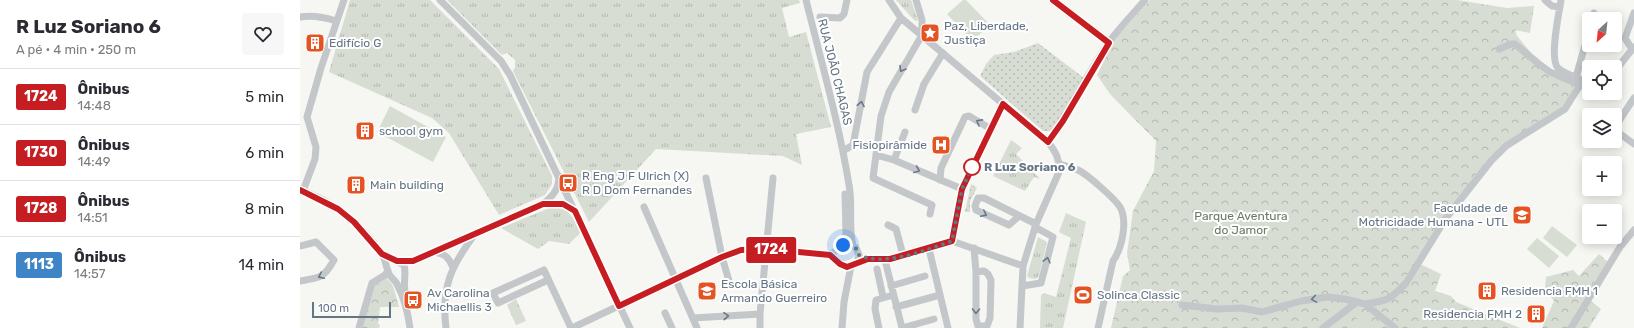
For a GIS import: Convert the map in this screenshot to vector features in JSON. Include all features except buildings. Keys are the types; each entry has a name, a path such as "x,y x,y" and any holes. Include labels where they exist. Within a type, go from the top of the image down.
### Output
{"street":[{"path":"344,0 314,88 307,117 316,147 315,159 302,190 330,204 343,213 368,236 382,254 389,272 397,284 407,309 410,328"},
{"path":"440,0 504,65 510,75 630,328"},
{"name":"RUA JOÃO CHAGAS","path":"806,0 843,151 850,186 851,235 853,246"},
{"path":"820,17 840,18 844,14 847,0"},
{"path":"889,0 900,18 1048,142 1056,152 1060,164 1059,172 1035,225 1023,266 1020,328"},
{"path":"916,0 922,20 922,36 889,92 881,116 873,178 932,205 930,214"},
{"path":"1053,0 1109,43"},
{"path":"1048,142 1063,121 1109,43 1133,12 1145,0"},
{"path":"1545,0 1552,6 1561,4 1554,60 1557,67 1582,80"},
{"path":"1622,62 1633,48 1625,38 1634,13"},
{"path":"300,17 323,17 336,21"},
{"path":"843,151 853,145 867,72 900,18"},
{"path":"1182,305 1217,309 1242,308 1262,312 1301,301 1327,297 1361,303 1386,301 1401,289 1446,218 1491,161 1506,146 1565,109 1580,85 1544,68 1515,44 1499,49"},
{"path":"1576,77 1583,52"},
{"path":"915,110 924,84 943,53"},
{"path":"1622,116 1634,98"},
{"path":"952,241 962,189 1003,104"},
{"path":"940,180 941,168 964,117 968,116 991,129"},
{"path":"894,160 905,132"},
{"path":"1622,135 1634,144"},
{"path":"876,155 894,160 962,189"},
{"path":"1060,164 1079,171 1102,189 1121,208 1124,219 1122,239 1118,254 1113,261 1098,328"},
{"name":"RUA JOÃO CHAGAS","path":"842,328 850,262 837,258 846,234 846,172"},
{"path":"360,328 372,283 389,272 392,262 413,261 543,204 552,196 557,188 559,176"},
{"path":"706,178 722,257 729,281"},
{"path":"760,328 760,314 773,178"},
{"path":"552,196 567,195"},
{"path":"556,203 567,195"},
{"path":"1019,216 1009,225 976,210 974,206 978,198 984,198 1019,216 1035,225 1053,237 1041,283 1022,286"},
{"path":"543,204 563,204 575,211"},
{"path":"644,207 677,279 697,328"},
{"path":"888,225 896,229 903,256"},
{"path":"1571,328 1620,247 1634,230"},
{"path":"446,328 446,297 453,268 460,254 476,234"},
{"path":"548,280 498,303 493,293 544,270 571,328 722,257 741,250 767,249 830,255 850,262 868,259 885,260 952,241 1023,266"},
{"path":"300,246 316,242 334,260 327,273 322,277 300,281"},
{"path":"453,243 459,247 460,254"},
{"path":"453,243 449,258 453,268"},
{"path":"830,255 846,244 853,246 856,248 850,262"},
{"path":"929,248 948,328"},
{"path":"974,248 976,272 976,319 978,326 987,326 990,318 991,280 988,274 984,271 976,272"},
{"path":"432,252 442,254 449,258"},
{"path":"382,254 404,265 404,286 415,328"},
{"path":"885,260 902,328 934,319"},
{"path":"389,272 398,278 413,261"},
{"path":"877,269 883,297"},
{"path":"891,286 924,276"},
{"path":"879,328 874,304 876,300 893,294"},
{"path":"896,307 940,295"},
{"path":"1323,328 1361,303"},
{"path":"1361,303 1395,328"},
{"path":"665,313 672,328"},
{"path":"693,318 760,314"}],"green space":[{"path":"350,0 430,0 499,69 552,176 552,184 545,195 499,215 449,133 432,118 329,72"},
{"path":"447,0 799,0 800,3 782,8 789,37 806,32 831,127 796,134 802,165 783,156 656,149 589,222 513,71 515,67 515,60 507,53 502,55"},
{"path":"896,0 911,0 918,20 916,21 913,19"},
{"path":"963,0 966,0 990,25 972,41 947,14"},
{"name":"Parque Aventura do Jamor","path":"1150,0 1457,0 1507,8 1534,6 1530,33 1515,30 1517,36 1548,73 1578,87 1564,106 1489,160 1418,263 1441,274 1435,291 1451,296 1456,302 1520,328 1111,328 1123,276 1130,270 1127,253 1133,211 1154,171 1156,141 1110,94 1097,75 1114,40"},
{"path":"1038,43 1084,78 1054,127 1050,131 1043,131 980,76 986,64 994,55 1014,52"},
{"path":"390,106 446,137 433,162 377,132"},
{"path":"1011,140 1022,148 1016,154 1040,179 1034,177 1025,191 993,176"},
{"path":"971,184 977,188 970,201 970,212 965,212"},
{"path":"552,207 567,211 573,218 578,228 580,233 569,244 549,241 538,249 501,228"},
{"path":"1066,213 1086,222 1063,328 1040,328 1041,295 1044,293 1056,297 1071,238 1059,232"},
{"path":"1552,226 1577,245 1567,257 1543,238"},
{"path":"1038,237 1047,242 1039,276 1036,279 1029,278 1027,276"},
{"path":"1537,238 1559,256 1549,268 1527,249"},
{"path":"1599,254 1608,262 1586,297 1601,309 1589,328 1542,328 1554,301 1545,289 1546,277 1573,270 1579,276"},
{"path":"386,277 393,286 399,307 380,307 379,328 362,328 374,283"},
{"path":"516,299 526,321 516,325 507,305"},
{"path":"1361,314 1363,316 1376,328 1347,328"}],"bus line":[{"name":"1724","path":"300,190 338,209 368,236 382,254 399,262 413,261 543,204 563,204 575,211 619,306 722,257 741,250 767,249 830,255 840,264 847,267 868,259 890,259 952,241 962,189 1003,104 1048,142 1063,121 1109,43 1053,0"}],"place":[{"name":"Paz, Liberdade, Justiça","path":"930,33"},
{"name":"Edifício G","path":"315,43"},
{"name":"school gym","path":"365,131"},
{"name":"Fisiopirâmide","path":"941,145"},
{"name":"R Luz Soriano 6","path":"972,167"},
{"name":"R Eng J F Ulrich (X) R D Dom Fernandes","path":"568,183"},
{"name":"Main building","path":"356,185"},
{"name":"Faculdade de Motricidade Humana - UTL","path":"1522,215"},
{"name":"Escola Básica Armando Guerreiro","path":"707,291"},
{"name":"Residencia FMH 1","path":"1487,291"},
{"name":"Solinca Classic","path":"1083,295"},
{"name":"Av Carolina Michaellis 3","path":"413,300"},
{"name":"Residencia FMH 2","path":"1536,314"}],"route":[{"path":"843,245 850,244 856,248 859,255 868,259 885,260 952,241 962,189 972,167"}]}
